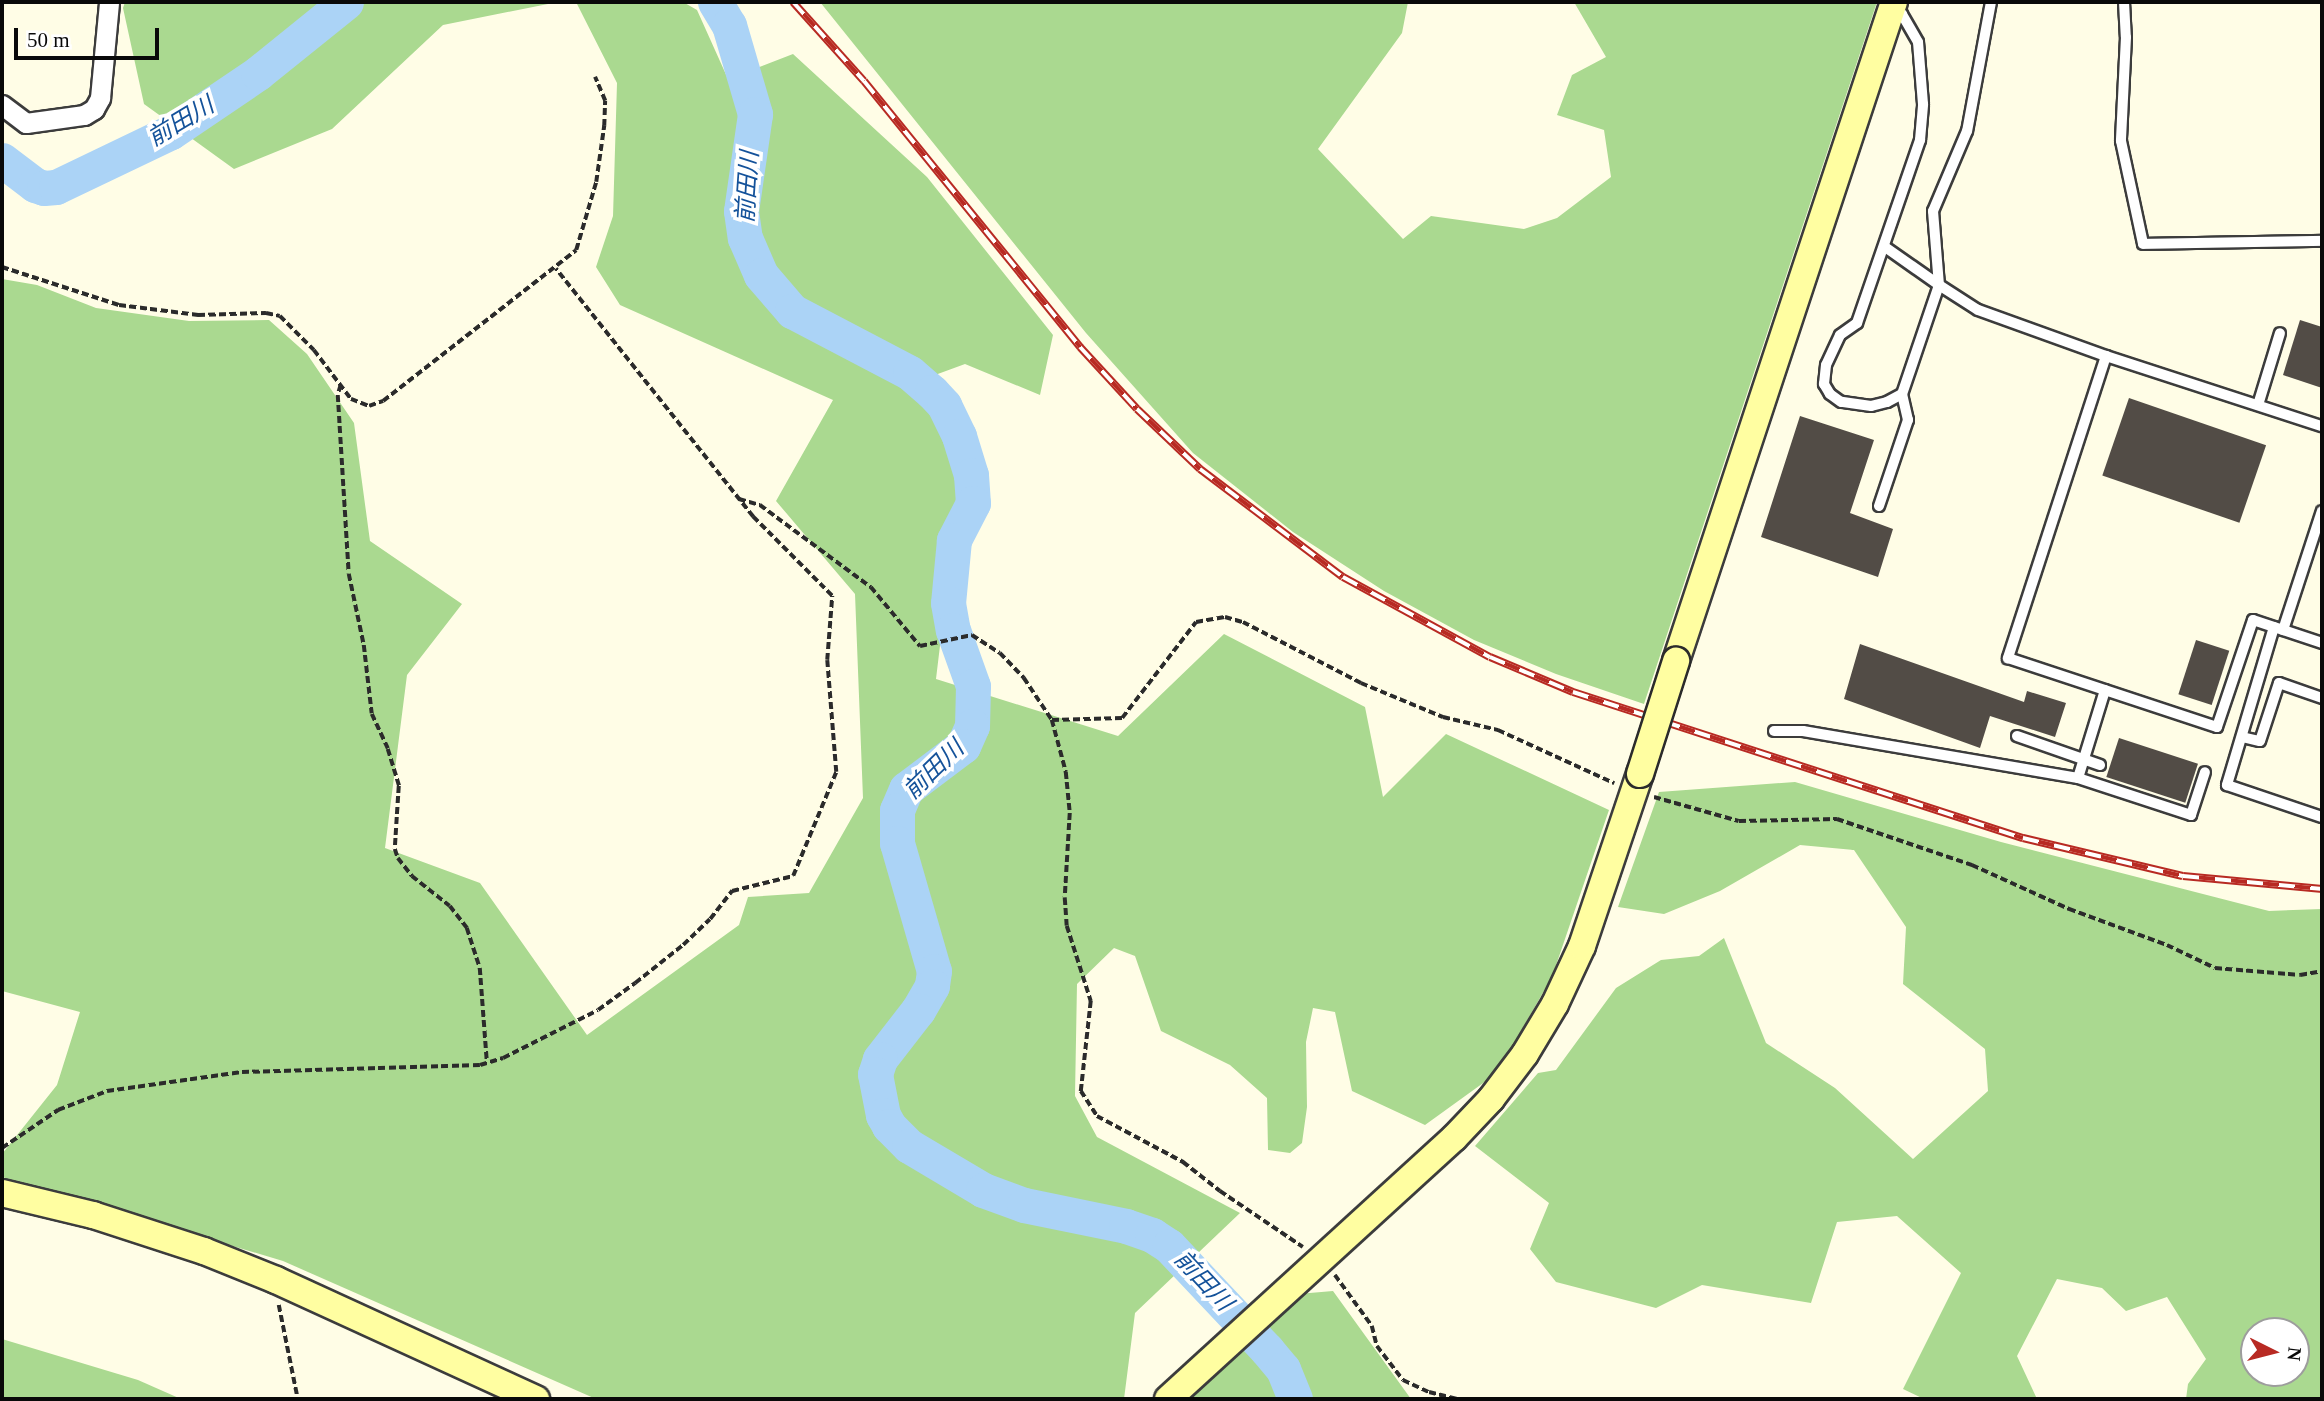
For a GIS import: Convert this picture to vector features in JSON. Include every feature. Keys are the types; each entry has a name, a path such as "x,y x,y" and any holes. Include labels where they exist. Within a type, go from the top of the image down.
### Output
{"street":[{"path":"2,105 26,123 72,117 94,109 100,98 109,2"},
{"path":"1168,1399 1454,1138 1491,1099 1525,1054 1555,1004 1578,955 1637,783 1893,5"},
{"path":"2,1193 93,1215 204,1251 280,1282 536,1399"}],"lane":[{"path":"1879,506 1908,419 1902,394 1939,285 1933,211 1967,131 1991,2"},
{"path":"2124,2 2126,37 2121,141 2143,244 2322,242"},
{"path":"1893,5 1902,14 1918,42 1923,104 1920,141 1857,323 1840,335 1832,347 1824,384 1830,394 1841,402 1854,405 1879,404 1902,394"},
{"path":"1885,247 1978,310 2106,356 2322,426"},
{"path":"2258,405 2280,333"},
{"path":"2106,356 2008,658 2217,726 2253,620 2322,643"},
{"path":"2322,511 2279,628 2227,785 2322,817"},
{"path":"2242,737 2260,741 2279,683 2322,698"},
{"path":"2078,778 2105,690"},
{"path":"1774,731 1803,732 2078,778 2191,815 2205,772"},
{"path":"2017,736 2100,765"}],"path":[{"path":"2,267 119,305 198,315 266,313 280,317 303,337 360,405 383,401 527,287 556,269 576,250 596,182 606,110 595,77"},
{"path":"2,1148 58,1110 107,1091 242,1072 487,1063 598,1010 683,945 732,891 793,876 836,772 827,660 832,596 737,499 556,269"},
{"path":"341,385 338,396 349,575 364,645 372,714 388,749 399,786 395,849 398,858 412,876 450,906 467,928 480,968 487,1063"},
{"path":"737,499 760,505 871,587 920,646 972,635 1000,653 1024,678 1052,720 1066,772 1070,813 1065,898 1068,926 1091,1001 1081,1091 1097,1116 1183,1162 1220,1191 1321,1258 1372,1326 1377,1346 1403,1380 1429,1392 1457,1399"},
{"path":"1052,720 1122,718 1196,622 1225,617 1243,622 1361,683 1443,718 1498,730 1739,821 1837,819 1972,865 2068,909 2167,945 2215,968 2300,975 2322,971"},
{"path":"280,1282 282,1329 298,1399"}],"green space":[{"path":"125,2 558,2 443,25 332,129 234,169 144,104 123,8"},
{"path":"576,2 683,2 697,10 728,79 793,54 927,177 1053,335 1040,395 965,364 935,375 958,496 936,679 1118,736 1224,634 1365,707 1383,797 1446,734 1609,810 1552,977 1497,1073 1425,1125 1352,1091 1335,1012 1313,1008 1306,1042 1307,1107 1302,1143 1290,1153 1268,1150 1267,1098 1230,1065 1161,1031 1135,956 1114,948 1077,984 1075,1096 1097,1137 1240,1213 1135,1313 1124,1399 596,1399 283,1261 2,1177 2,1154 57,1085 80,1012 2,991 2,279 37,285 96,308 189,321 269,320 307,354 354,423 370,541 462,604 407,675 385,848 480,883 587,1035 739,925 748,897 809,893 863,798 855,594 776,501 833,400 620,305 596,267 613,216 617,83"},
{"path":"820,2 1408,2 1402,33 1318,149 1403,239 1431,216 1524,229 1557,218 1611,177 1604,130 1557,115 1572,75 1606,57 1574,2 1877,2 1644,704 1556,674 1474,640 1384,591 1293,532 1193,453 1086,333"},
{"path":"1795,782 2001,842 2269,911 2322,909 2322,1399 2186,1399 2188,1384 2206,1359 2167,1297 2126,1311 2102,1288 2057,1279 2017,1356 2037,1399 1924,1399 1903,1389 1961,1273 1897,1216 1837,1222 1811,1303 1702,1285 1656,1308 1556,1282 1530,1249 1549,1203 1475,1146 1538,1073 1556,1070 1616,988 1661,960 1699,956 1724,938 1766,1043 1835,1088 1913,1159 1988,1091 1985,1049 1903,984 1906,927 1854,850 1800,845 1720,891 1664,914 1618,907 1659,792"},
{"path":"1333,1291 1411,1399 1185,1399 1209,1381 1298,1294"},
{"path":"2,1339 138,1380 181,1399 2,1399"}],"building":[{"path":"2300,320 2322,327 2322,388 2283,375"},
{"path":"2129,398 2266,445 2239,523 2102,476"},
{"path":"1800,416 1874,440 1850,513 1893,529 1878,577 1761,537"},
{"path":"2196,640 2229,651 2212,705 2178,694"},
{"path":"1860,644 2024,702 2027,691 2066,703 2055,737 1990,716 1980,748 1844,699"},
{"path":"2119,738 2198,764 2185,803 2106,777"}],"waterway":[{"name":"前田川","path":"2,160 35,185 44,188 56,187 171,132 258,73 346,2"},
{"name":"前田川","path":"715,2 729,25 755,114 741,211 745,238 761,275 792,311 910,373 932,392 944,405 959,436 971,475 973,503 954,540 948,603 953,630 973,686 972,726 963,746 906,789 897,810 897,843 934,971 932,986 918,1010 880,1059 875,1074 883,1115 889,1126 909,1146 983,1190 1024,1205 1126,1226 1152,1235 1169,1246 1283,1369 1295,1399"}],"railway":[{"path":"793,2 864,81 1080,347 1137,409 1200,469 1343,577 1490,657 1573,692 2023,838 2183,876 2322,889"}]}
